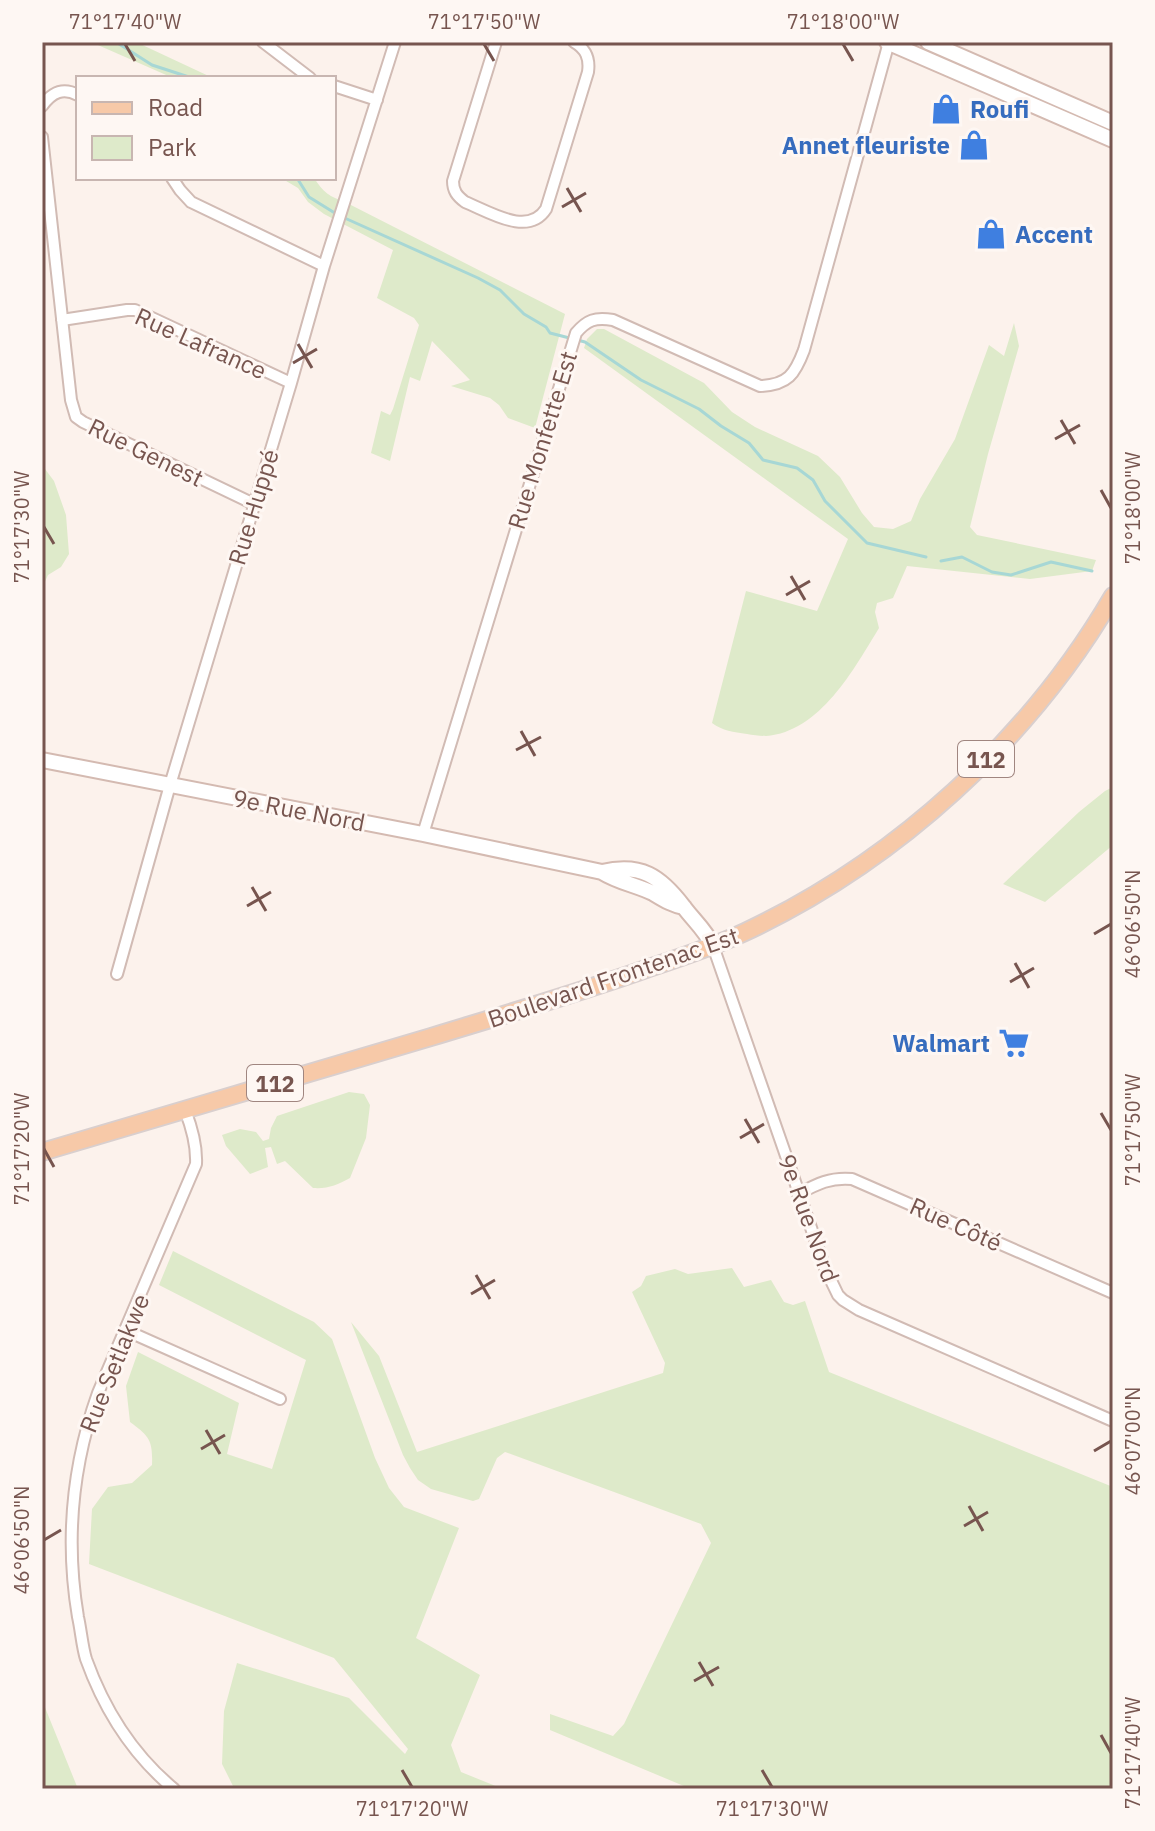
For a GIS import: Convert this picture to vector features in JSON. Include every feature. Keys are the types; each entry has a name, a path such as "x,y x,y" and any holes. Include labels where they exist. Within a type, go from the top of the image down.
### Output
{"main road":[{"name":"Boulevard Frontenac Est","path":"42,1152 545,1002 713,946 763,923 813,896 888,846 974,771 1036,706 1082,646 1113,596"}],"street":[{"name":"Rue Huppé","path":"117,974 324,266 395,42"},
{"path":"496,42 453,187 465,202 516,222 530,223 546,209 588,72 588,57 574,42"},
{"path":"889,42 1113,140"},
{"name":"Rue Monfette Est","path":"423,834 576,333 592,319 613,320 760,386 774,386 793,374 804,350 889,42"},
{"path":"928,42 1113,123"},
{"path":"268,44 308,76"},
{"path":"336,87 377,100"},
{"path":"44,102 63,90 76,94"},
{"name":"Rue Genest","path":"42,137 71,400 76,417 254,504"},
{"path":"173,180 191,202 324,266"},
{"name":"Rue Lafrance","path":"62,320 135,310 291,383"},
{"name":"9e Rue Nord","path":"42,760 602,872 620,868 651,876 667,886 701,925 713,946 829,1279 843,1300 859,1310 1113,1421"},
{"name":"Rue Setlakwe","path":"174,1789 156,1775 127,1740 85,1656 76,1601 72,1522 78,1462 86,1426 196,1164 197,1150 185,1110"},
{"name":"Rue Côté","path":"798,1194 824,1181 852,1179 1113,1293"},
{"path":"125,1330 280,1399"}],"green space":[{"path":"91,42 136,42 209,76 168,76"},
{"path":"284,180 316,180 331,196 565,314 535,428 508,418 490,398 451,386 470,380 432,341 420,381 410,377 390,461 371,453 381,411 390,415 393,409 419,325 414,318 377,298 393,250 324,214 308,202 298,188"},
{"path":"1014,323 1019,346 970,527 977,535 1096,560 1092,571 1030,579 907,566 893,598 877,603 875,612 879,628 846,679 819,711 785,732 766,736 728,731 712,723 746,591 817,611 848,539 584,348 587,339 597,329 604,329 704,383 732,412 755,427 818,456 840,477 874,527 893,529 911,521 920,499 955,439 989,345 1004,356"},
{"path":"42,465 54,481 66,515 69,554 61,567 48,575 42,588"},
{"path":"1113,787 1113,845 1045,902 1003,884 1079,812"},
{"path":"349,1092 364,1094 370,1105 366,1138 350,1178 341,1183 313,1188 285,1161 277,1164 271,1147 265,1148 268,1167 250,1174 226,1146 222,1135 240,1129 256,1132 263,1141 269,1139 277,1116"},
{"path":"173,1251 314,1322 332,1339 389,1488 404,1507 459,1528 416,1638 480,1675 451,1745 461,1772 503,1789 234,1788 222,1764 224,1711 237,1663 349,1698 405,1754 408,1749 334,1658 89,1564 92,1509 108,1487 132,1483 152,1465 148,1439 130,1422 126,1386 138,1352 239,1403 227,1454 272,1469 306,1360 159,1285"},
{"path":"732,1268 744,1287 771,1280 784,1302 793,1305 805,1301 829,1372 1113,1487 1113,1789 691,1789 550,1730 550,1714 613,1736 624,1724 711,1543 701,1524 505,1452 497,1458 479,1499 473,1501 431,1489 418,1480 403,1455 351,1322 379,1356 417,1452 663,1373 665,1363 632,1292 641,1286 646,1276 675,1269 688,1274"},
{"path":"42,1700 78,1789 42,1789"}],"waterway":[{"path":"116,42 152,65 186,76"},
{"path":"298,180 309,197 338,215 500,290 524,314 546,327 550,333 585,342 641,380 699,409 749,443 763,460 797,468 813,480 825,501 867,543 926,557"},
{"path":"941,561 962,557 992,572 1011,575 1051,562 1092,571"}],"place":[{"name":"Roufi","path":"946,109"},
{"name":"Annet fleuriste","path":"974,145"},
{"name":"Accent","path":"991,234"},
{"name":"Walmart","path":"1014,1043"}]}
